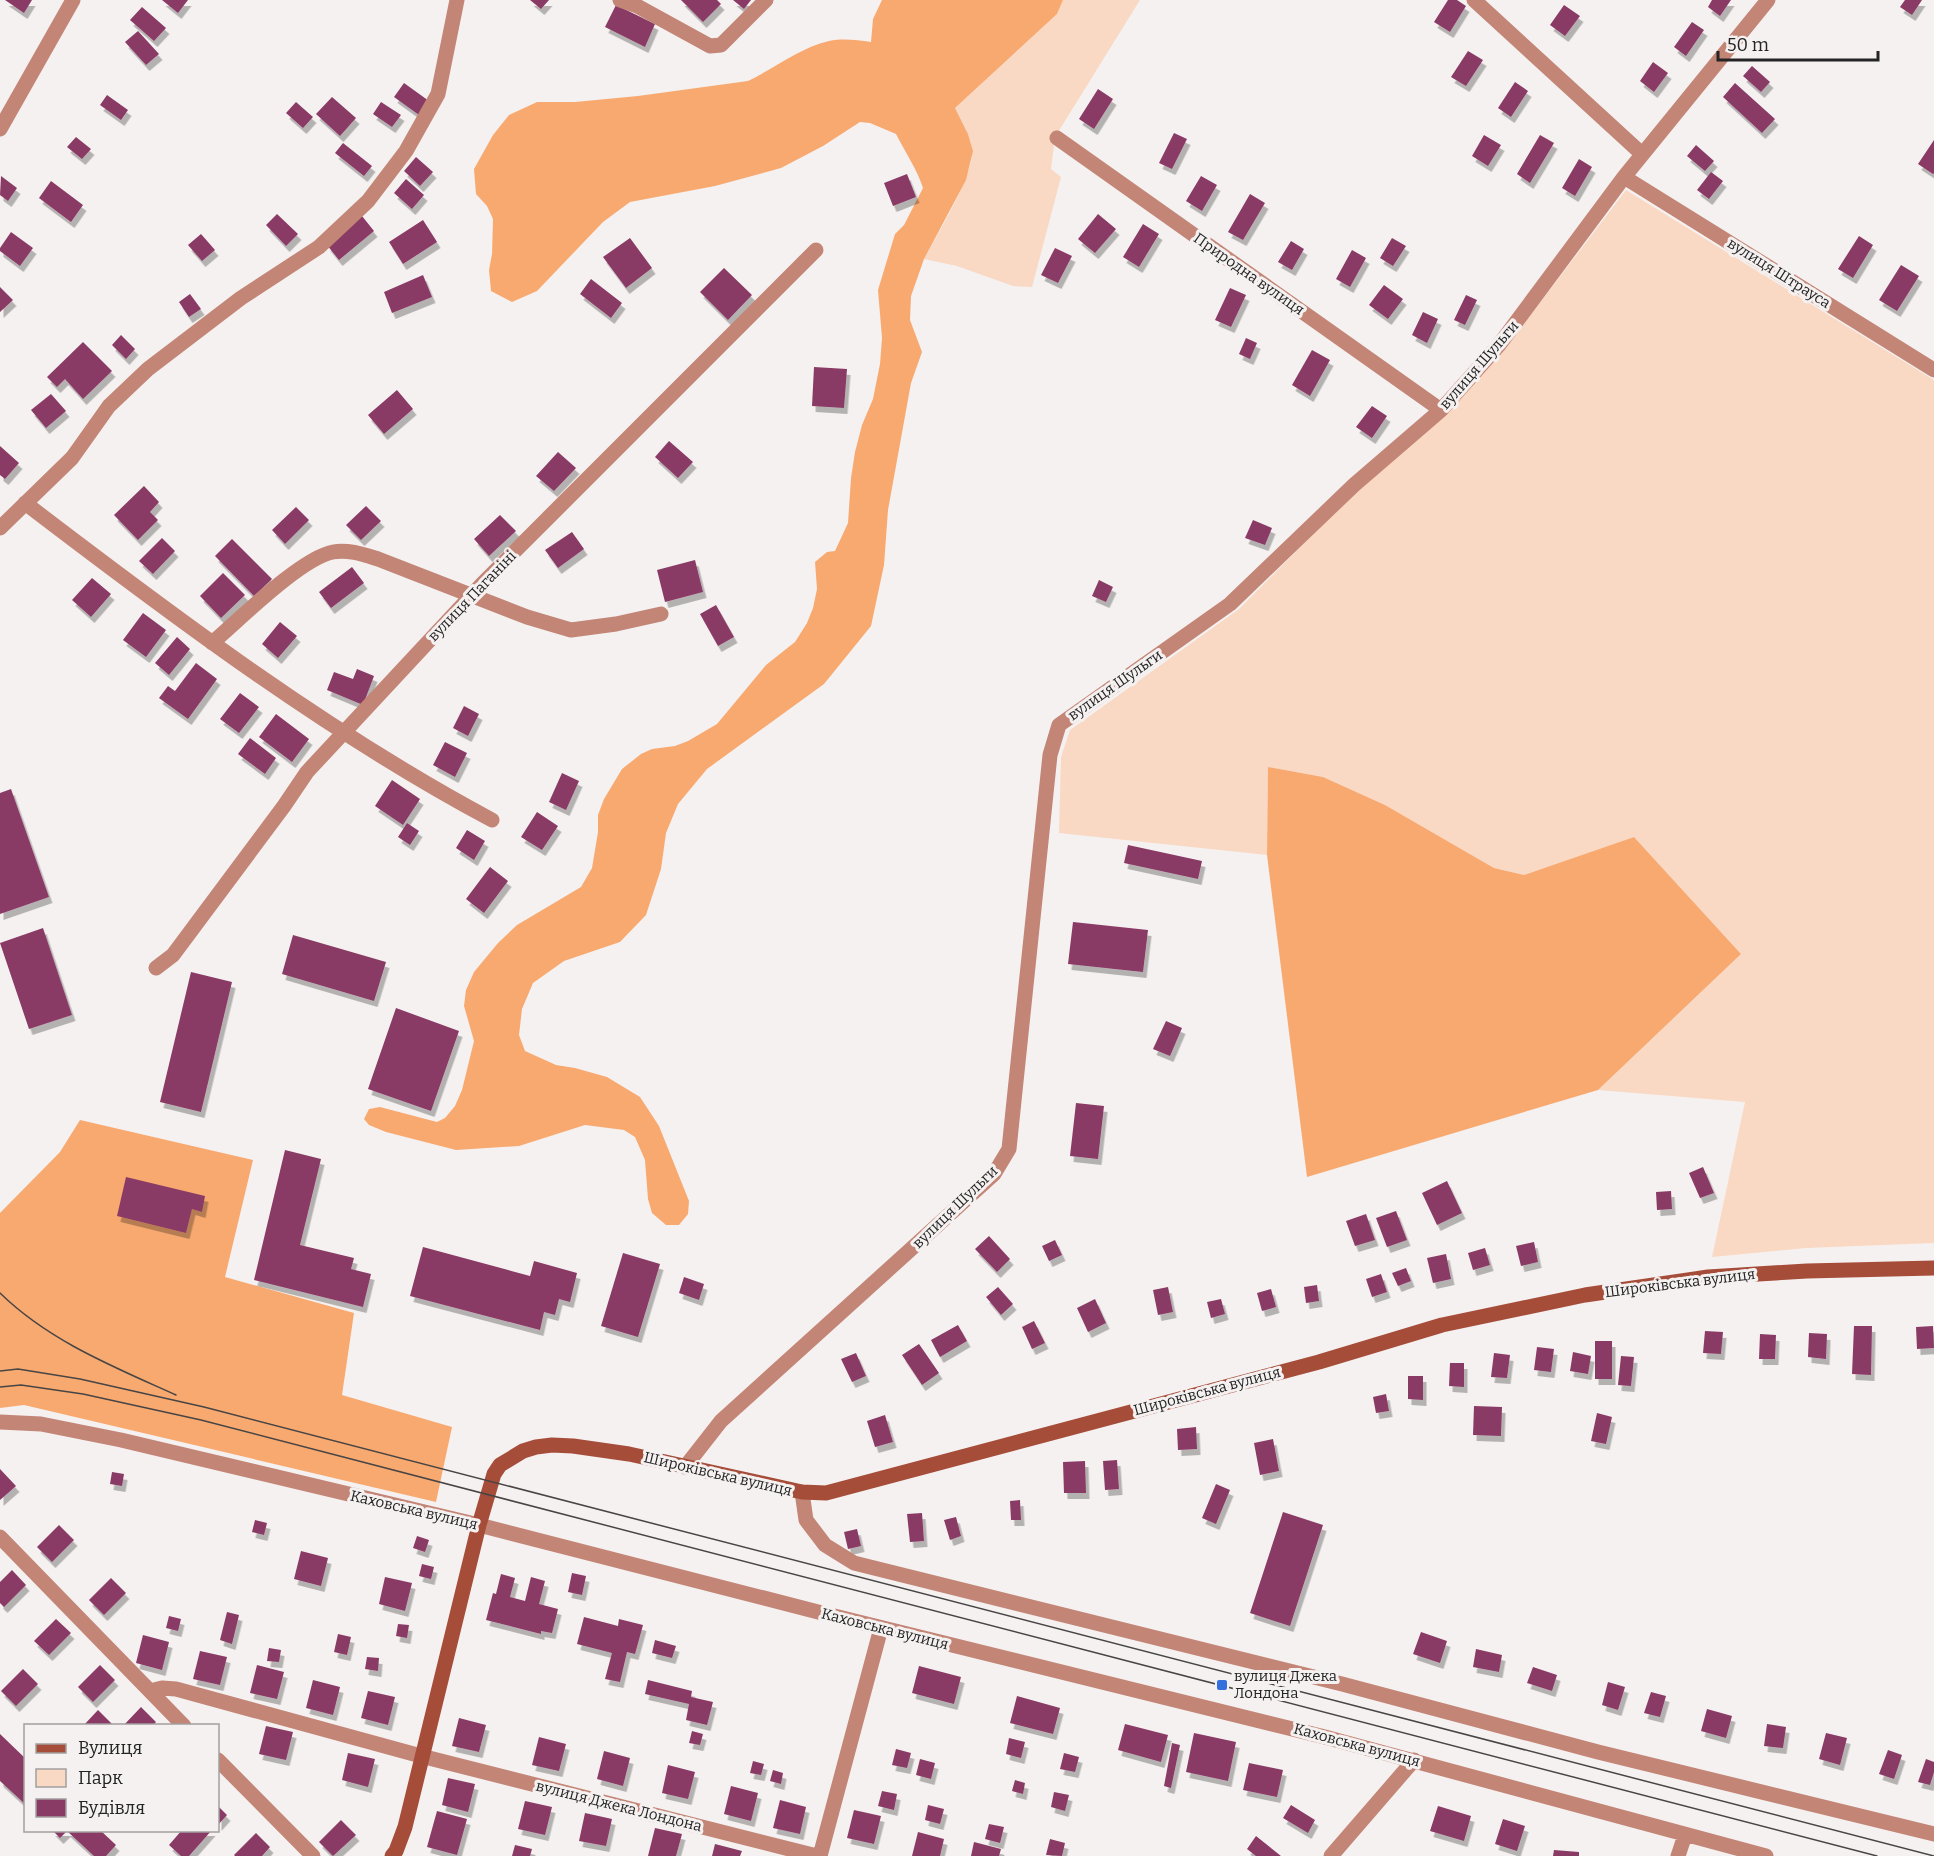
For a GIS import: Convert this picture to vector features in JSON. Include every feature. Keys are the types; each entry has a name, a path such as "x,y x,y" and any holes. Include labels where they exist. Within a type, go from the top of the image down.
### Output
{"main road":[{"name":"Широківська вулиця","path":"478,1525 494,1474 500,1465 523,1451 552,1445 629,1454 802,1492 826,1492 1319,1362 1442,1325 1585,1295 1708,1277 1807,1270 1934,1268"},
{"path":"392,1856 405,1827 478,1525"}],"street":[{"path":"0,129 73,0"},
{"path":"0,528 72,458 109,406 148,369 241,298 319,247 368,201 406,151 438,94 457,0"},
{"path":"620,0 637,6 710,46 721,45 766,0"},
{"path":"1474,0 1642,154"},
{"name":"вулиця Шульги","path":"685,1467 721,1421 994,1174 1009,1149 1050,755 1059,725 1230,604 1353,485 1441,410 1499,345 1624,177 1768,0"},
{"name":"Природна вулиця","path":"1057,138 1441,410"},
{"name":"вулиця Штрауса","path":"1624,177 1934,370"},
{"name":"вулиця Паганіні","path":"156,968 174,955 307,772 471,595 816,250"},
{"path":"25,503 212,643 345,732 454,800 492,820"},
{"path":"212,643 294,573 315,558 334,552 357,553 378,559 527,617 571,630 616,624 661,614"},
{"name":"Каховська вулиця","path":"0,1422 41,1424 121,1440 478,1525 1414,1760 1766,1856"},
{"path":"802,1492 806,1520 825,1545 854,1563 1342,1684 1598,1752 1934,1834"},
{"path":"0,1537 183,1724"},
{"name":"вулиця Джека Лондона","path":"150,1691 162,1688 176,1689 422,1756 819,1856 881,1628"},
{"path":"1331,1856 1414,1760"},
{"path":"219,1761 313,1856"},
{"path":"1678,1856 1685,1835"}],"green space":[{"path":"1063,0 1140,0 1055,137 1051,169 1061,177 1032,287 1013,286 957,266 924,259 961,190 971,163 970,141 955,108 1057,14"},
{"path":"1626,190 1934,380 1934,1243 1806,1248 1712,1257 1745,1102 1598,1090 1741,954 1634,837 1524,875 1494,868 1385,805 1323,777 1268,767 1267,855 1059,833 1061,757 1070,730 1239,609 1354,493 1504,350"}],"shaded area":[{"path":"882,0 1063,0 1057,14 955,108 968,134 973,151 966,180 924,259 911,296 910,320 922,352 911,383 888,510 884,565 871,626 824,684 707,769 678,804 666,833 661,869 646,915 620,942 564,961 533,983 522,1009 519,1035 525,1051 556,1065 607,1077 640,1097 659,1126 689,1201 688,1214 679,1225 666,1225 652,1213 648,1199 645,1160 635,1137 624,1130 585,1125 519,1146 456,1150 386,1132 369,1125 364,1119 369,1109 380,1107 437,1122 445,1118 455,1106 462,1090 474,1041 464,1006 466,990 474,972 498,943 517,925 581,887 592,868 598,832 598,815 604,799 622,769 641,754 652,749 675,746 688,741 717,724 766,665 795,642 807,623 817,589 815,562 827,552 835,551 848,523 855,452 862,425 873,399 880,364 882,338 878,290 895,234 904,225 923,188 896,134 870,123 860,122 823,146 781,168 715,186 630,202 603,222 537,291 512,302 491,291 489,270 493,219 487,206 476,194 474,169 493,135 509,115 537,102 575,102 638,96 748,81 797,53 818,44 840,40 871,42 873,19"},
{"path":"1268,767 1323,777 1385,805 1494,868 1524,875 1634,837 1741,954 1598,1090 1307,1177 1267,855"},
{"path":"80,1120 253,1160 225,1277 354,1313 342,1395 452,1427 436,1502 24,1405 0,1408 0,1213 60,1152"}],"building":[{"path":"5,0 32,0 24,13"},
{"path":"162,0 188,0 178,13"},
{"path":"530,0 549,0 541,9"},
{"path":"681,0 717,0 721,4 703,22"},
{"path":"733,0 751,0 744,9"},
{"path":"1448,0 1457,0 1466,6 1450,32 1434,22"},
{"path":"1712,0 1731,0 1720,16 1708,7"},
{"path":"1905,0 1922,0 1912,15 1900,7"},
{"path":"616,5 655,24 645,47 605,27"},
{"path":"1564,5 1580,16 1565,36 1550,25"},
{"path":"142,7 166,28 154,41 130,20"},
{"path":"1692,22 1704,30 1686,56 1674,47"},
{"path":"138,31 159,54 146,65 125,42"},
{"path":"1468,51 1483,60 1466,86 1451,77"},
{"path":"1653,62 1668,73 1654,92 1640,81"},
{"path":"1752,66 1770,82 1761,92 1743,76"},
{"path":"1515,82 1528,91 1511,117 1498,108"},
{"path":"404,83 429,101 419,115 394,97"},
{"path":"1735,83 1775,119 1762,133 1723,97"},
{"path":"1098,89 1113,99 1094,129 1079,119"},
{"path":"107,95 128,110 121,120 100,105"},
{"path":"332,97 356,118 340,136 316,114"},
{"path":"296,102 313,117 303,128 286,113"},
{"path":"381,102 401,115 392,127 373,114"},
{"path":"1174,133 1187,139 1172,169 1159,163"},
{"path":"1484,135 1501,145 1488,166 1472,156"},
{"path":"1540,135 1554,143 1530,183 1517,174"},
{"path":"76,137 91,149 82,159 67,147"},
{"path":"1934,140 1934,173 1933,174 1918,164"},
{"path":"343,143 372,166 364,176 335,153"},
{"path":"1696,145 1714,161 1705,171 1687,156"},
{"path":"416,157 433,172 420,186 404,171"},
{"path":"1579,159 1592,167 1575,196 1562,188"},
{"path":"1711,172 1723,181 1709,199 1697,190"},
{"path":"907,174 916,197 893,206 884,183"},
{"path":"1,176 17,188 8,201 0,195"},
{"path":"1201,176 1217,185 1202,211 1186,201"},
{"path":"406,179 424,195 412,209 394,193"},
{"path":"51,181 83,205 71,222 39,198"},
{"path":"1250,194 1265,203 1243,240 1228,232"},
{"path":"277,214 298,234 286,246 266,225"},
{"path":"1098,214 1116,229 1095,253 1078,239"},
{"path":"362,216 374,231 339,260 327,245"},
{"path":"423,220 437,242 403,264 389,242"},
{"path":"1143,224 1159,234 1139,267 1123,257"},
{"path":"11,232 33,248 20,266 0,251"},
{"path":"201,234 215,250 202,261 188,245"},
{"path":"1859,236 1873,245 1853,278 1838,269"},
{"path":"630,238 652,268 626,288 603,257"},
{"path":"1392,238 1406,246 1393,266 1380,258"},
{"path":"1291,241 1304,249 1292,270 1278,262"},
{"path":"1055,248 1072,256 1058,283 1041,275"},
{"path":"1352,250 1366,258 1350,287 1336,279"},
{"path":"1901,265 1919,276 1897,311 1879,300"},
{"path":"724,268 752,295 728,320 700,292"},
{"path":"423,275 432,297 392,313 384,292"},
{"path":"591,279 622,303 611,318 580,294"},
{"path":"1384,285 1403,299 1388,319 1369,305"},
{"path":"0,287 13,300 0,312"},
{"path":"1230,288 1246,295 1231,327 1215,320"},
{"path":"190,294 201,309 189,317 179,302"},
{"path":"1466,295 1477,300 1465,325 1454,320"},
{"path":"1423,312 1438,319 1427,343 1412,335"},
{"path":"121,335 135,349 126,359 112,345"},
{"path":"1246,338 1257,343 1250,359 1239,354"},
{"path":"83,342 112,371 83,399 65,379 57,387 47,377"},
{"path":"1312,350 1330,360 1310,396 1292,385"},
{"path":"814,367 847,369 844,408 812,406"},
{"path":"397,390 413,409 384,434 368,415"},
{"path":"51,394 66,411 46,428 31,410"},
{"path":"1372,406 1387,416 1372,438 1356,427"},
{"path":"669,441 693,462 678,478 655,457"},
{"path":"0,446 19,463 5,479 0,475"},
{"path":"558,452 576,468 554,491 536,476"},
{"path":"144,486 159,502 150,512 158,520 138,540 114,515"},
{"path":"366,506 381,521 361,540 346,525"},
{"path":"296,507 309,520 285,544 272,530"},
{"path":"500,515 516,531 489,556 474,539"},
{"path":"1253,520 1272,528 1265,545 1245,538"},
{"path":"572,532 584,549 558,568 545,550"},
{"path":"162,538 175,551 153,574 139,561"},
{"path":"232,539 272,579 254,596 215,556"},
{"path":"695,560 703,592 665,602 657,570"},
{"path":"352,567 364,583 331,608 319,592"},
{"path":"223,573 245,595 221,618 200,596"},
{"path":"92,578 111,594 91,617 72,600"},
{"path":"1099,580 1113,587 1106,602 1092,596"},
{"path":"716,605 734,637 718,646 700,614"},
{"path":"143,613 166,630 146,657 123,640"},
{"path":"280,622 297,636 278,658 262,644"},
{"path":"177,637 190,649 169,675 155,663"},
{"path":"196,663 217,679 188,719 159,698 168,686 175,691"},
{"path":"357,669 374,676 363,705 327,690 334,672 353,679"},
{"path":"240,693 259,707 239,733 220,719"},
{"path":"464,706 479,714 468,736 453,728"},
{"path":"276,714 309,739 292,762 259,737"},
{"path":"250,738 276,758 265,774 238,754"},
{"path":"445,742 467,753 455,777 433,765"},
{"path":"562,773 579,781 566,810 549,802"},
{"path":"392,780 420,799 403,825 375,806"},
{"path":"11,789 49,897 0,914 0,793"},
{"path":"537,812 558,826 542,850 521,837"},
{"path":"407,823 419,831 410,845 398,837"},
{"path":"467,830 485,841 474,860 456,848"},
{"path":"1128,845 1202,861 1198,879 1124,863"},
{"path":"490,867 508,881 484,913 466,899"},
{"path":"1073,922 1148,930 1143,972 1068,964"},
{"path":"43,928 72,1015 29,1029 0,943"},
{"path":"293,935 386,962 374,1001 282,974"},
{"path":"191,972 232,982 201,1112 160,1102"},
{"path":"396,1008 459,1031 431,1111 368,1089"},
{"path":"1166,1021 1182,1028 1170,1056 1153,1049"},
{"path":"1076,1103 1104,1106 1098,1159 1070,1156"},
{"path":"285,1150 321,1159 300,1245 354,1258 351,1269 371,1274 363,1307 254,1280"},
{"path":"1703,1167 1714,1193 1700,1198 1689,1173"},
{"path":"126,1177 205,1196 202,1212 192,1209 186,1233 117,1216"},
{"path":"1447,1181 1462,1213 1437,1225 1422,1193"},
{"path":"1671,1191 1672,1209 1657,1210 1656,1192"},
{"path":"1396,1211 1407,1240 1387,1247 1376,1218"},
{"path":"1366,1214 1375,1240 1355,1246 1346,1221"},
{"path":"989,1236 1010,1259 997,1272 975,1249"},
{"path":"1055,1240 1062,1255 1049,1261 1042,1246"},
{"path":"1534,1242 1538,1262 1521,1266 1516,1246"},
{"path":"423,1247 530,1276 534,1261 577,1273 570,1302 559,1299 555,1315 544,1312 540,1330 410,1296"},
{"path":"1485,1248 1490,1265 1473,1270 1468,1253"},
{"path":"623,1253 660,1264 638,1337 601,1326"},
{"path":"1446,1254 1451,1279 1433,1283 1427,1258"},
{"path":"1406,1268 1411,1281 1398,1286 1392,1273"},
{"path":"1381,1274 1387,1292 1372,1297 1366,1279"},
{"path":"684,1277 704,1284 699,1300 679,1293"},
{"path":"1317,1285 1319,1301 1306,1303 1304,1287"},
{"path":"998,1287 1013,1304 1001,1315 986,1297"},
{"path":"1168,1287 1173,1312 1158,1315 1153,1290"},
{"path":"1271,1289 1276,1307 1262,1311 1257,1293"},
{"path":"1095,1299 1106,1323 1088,1332 1077,1308"},
{"path":"1221,1299 1225,1314 1211,1318 1207,1302"},
{"path":"1034,1321 1045,1343 1032,1349 1022,1327"},
{"path":"958,1325 967,1341 940,1357 931,1340"},
{"path":"1854,1326 1872,1326 1871,1375 1852,1374"},
{"path":"1933,1326 1934,1348 1917,1349 1916,1327"},
{"path":"1705,1331 1723,1332 1721,1354 1703,1353"},
{"path":"1809,1333 1827,1334 1826,1359 1808,1357"},
{"path":"1760,1334 1776,1335 1775,1359 1759,1359"},
{"path":"1595,1341 1612,1341 1612,1379 1595,1379"},
{"path":"919,1344 939,1373 922,1385 902,1355"},
{"path":"1537,1347 1554,1349 1551,1372 1534,1370"},
{"path":"1573,1352 1591,1356 1588,1374 1570,1371"},
{"path":"856,1353 866,1376 852,1382 841,1359"},
{"path":"1494,1353 1510,1355 1507,1378 1491,1377"},
{"path":"1621,1356 1634,1357 1631,1386 1618,1385"},
{"path":"1450,1363 1464,1363 1464,1387 1449,1386"},
{"path":"1408,1376 1423,1376 1423,1400 1408,1399"},
{"path":"1386,1394 1389,1411 1376,1413 1373,1397"},
{"path":"1474,1406 1502,1407 1501,1436 1473,1435"},
{"path":"1597,1413 1612,1417 1606,1444 1591,1441"},
{"path":"885,1415 893,1442 875,1447 867,1421"},
{"path":"1196,1427 1197,1449 1178,1450 1177,1429"},
{"path":"1273,1439 1279,1471 1260,1475 1254,1443"},
{"path":"1117,1460 1119,1489 1105,1490 1103,1461"},
{"path":"1085,1461 1086,1493 1064,1493 1063,1462"},
{"path":"0,1469 16,1486 0,1500"},
{"path":"112,1472 124,1474 122,1486 110,1484"},
{"path":"1216,1484 1230,1490 1216,1524 1202,1518"},
{"path":"1020,1500 1021,1520 1011,1520 1010,1501"},
{"path":"1283,1512 1323,1525 1290,1626 1250,1613"},
{"path":"922,1513 924,1541 910,1542 907,1514"},
{"path":"956,1517 961,1536 950,1540 944,1520"},
{"path":"255,1520 267,1523 264,1535 252,1532"},
{"path":"59,1525 74,1540 52,1562 37,1547"},
{"path":"857,1529 861,1546 848,1549 844,1532"},
{"path":"417,1536 429,1540 425,1552 413,1548"},
{"path":"301,1551 328,1558 321,1586 294,1579"},
{"path":"422,1564 434,1567 431,1579 419,1576"},
{"path":"12,1570 26,1585 4,1607 0,1603 0,1582"},
{"path":"572,1573 586,1576 582,1595 568,1592"},
{"path":"501,1574 515,1578 510,1597 525,1601 531,1577 545,1581 539,1604 558,1609 552,1633 541,1631 541,1634 486,1620"},
{"path":"385,1577 412,1583 405,1611 379,1604"},
{"path":"111,1578 126,1593 104,1615 89,1600"},
{"path":"227,1612 239,1615 232,1644 220,1640"},
{"path":"169,1616 181,1619 178,1631 166,1628"},
{"path":"584,1617 618,1626 619,1619 643,1625 635,1654 627,1652 620,1682 605,1679 612,1653 577,1644"},
{"path":"56,1619 71,1633 49,1655 34,1641"},
{"path":"398,1624 409,1625 407,1638 396,1636"},
{"path":"1421,1632 1447,1641 1440,1663 1413,1654"},
{"path":"338,1634 351,1637 347,1655 334,1652"},
{"path":"143,1635 169,1642 162,1670 136,1663"},
{"path":"655,1640 676,1646 672,1658 652,1653"},
{"path":"269,1648 281,1650 279,1662 267,1661"},
{"path":"1476,1649 1502,1655 1499,1672 1473,1667"},
{"path":"200,1651 227,1657 220,1685 193,1679"},
{"path":"367,1657 379,1658 378,1671 365,1669"},
{"path":"100,1665 115,1680 93,1702 78,1687"},
{"path":"257,1665 284,1672 277,1699 250,1693"},
{"path":"919,1666 961,1677 954,1704 912,1693"},
{"path":"1533,1667 1557,1675 1552,1691 1527,1683"},
{"path":"23,1669 38,1684 16,1706 1,1691"},
{"path":"313,1680 340,1687 333,1715 306,1708"},
{"path":"648,1680 692,1691 691,1697 713,1702 707,1725 686,1720 689,1704 645,1694"},
{"path":"1608,1682 1625,1687 1618,1710 1602,1705"},
{"path":"368,1691 395,1697 388,1725 361,1718"},
{"path":"1651,1692 1666,1696 1660,1717 1644,1713"},
{"path":"1017,1696 1060,1708 1053,1734 1010,1723"},
{"path":"141,1707 156,1722 154,1724 125,1724"},
{"path":"1707,1709 1732,1716 1726,1738 1701,1731"},
{"path":"98,1710 112,1724 85,1724"},
{"path":"459,1718 486,1725 479,1752 452,1746"},
{"path":"1125,1724 1168,1735 1161,1762 1118,1750"},
{"path":"1767,1724 1786,1727 1783,1748 1764,1746"},
{"path":"266,1726 293,1732 286,1760 259,1754"},
{"path":"692,1731 703,1734 700,1745 689,1743"},
{"path":"1194,1733 1236,1742 1228,1781 1186,1772"},
{"path":"1826,1733 1847,1738 1840,1765 1819,1759"},
{"path":"0,1734 24,1757 24,1803 0,1781"},
{"path":"539,1737 566,1744 559,1771 532,1765"},
{"path":"1009,1738 1025,1742 1021,1758 1006,1754"},
{"path":"1172,1743 1180,1745 1171,1788 1164,1786"},
{"path":"896,1749 911,1753 907,1768 892,1765"},
{"path":"1888,1750 1902,1755 1894,1779 1879,1774"},
{"path":"604,1751 630,1758 623,1786 597,1779"},
{"path":"348,1753 375,1759 368,1787 342,1780"},
{"path":"1064,1753 1079,1757 1075,1772 1060,1769"},
{"path":"920,1759 935,1763 931,1779 916,1775"},
{"path":"1926,1759 1934,1762 1930,1785 1918,1782"},
{"path":"753,1761 764,1764 761,1775 750,1773"},
{"path":"1249,1763 1283,1770 1277,1797 1243,1790"},
{"path":"668,1765 695,1772 688,1799 662,1793"},
{"path":"773,1770 783,1773 781,1784 770,1781"},
{"path":"448,1778 475,1784 468,1812 442,1805"},
{"path":"1015,1780 1025,1783 1023,1794 1012,1791"},
{"path":"731,1786 758,1793 751,1821 724,1814"},
{"path":"882,1791 897,1794 894,1810 878,1806"},
{"path":"1054,1792 1069,1795 1065,1811 1051,1807"},
{"path":"780,1800 806,1807 800,1834 773,1828"},
{"path":"525,1801 552,1807 545,1835 518,1829"},
{"path":"928,1805 944,1809 940,1824 925,1820"},
{"path":"1291,1805 1315,1820 1308,1833 1283,1818"},
{"path":"1438,1806 1471,1816 1464,1841 1430,1831"},
{"path":"219,1807 227,1815 219,1824"},
{"path":"854,1810 881,1816 874,1844 847,1838"},
{"path":"437,1811 467,1819 457,1855 427,1847"},
{"path":"585,1813 612,1819 606,1846 579,1841"},
{"path":"1503,1819 1525,1826 1517,1851 1495,1844"},
{"path":"341,1820 356,1835 333,1856 319,1842"},
{"path":"989,1824 1004,1827 1000,1843 985,1839"},
{"path":"655,1828 682,1834 676,1856 648,1856"},
{"path":"54,1832 66,1832 60,1838"},
{"path":"68,1832 102,1832 116,1845 106,1856 94,1856"},
{"path":"180,1832 210,1832 189,1856 181,1856 169,1845"},
{"path":"918,1832 944,1839 940,1856 912,1856"},
{"path":"256,1833 270,1847 262,1856 235,1856 234,1855"},
{"path":"1256,1836 1281,1856 1256,1856 1247,1849"},
{"path":"1050,1839 1065,1843 1062,1856 1046,1855"},
{"path":"974,1842 1001,1849 999,1856 971,1856"},
{"path":"715,1844 742,1851 740,1856 712,1856"},
{"path":"515,1845 532,1849 530,1856 512,1856"},
{"path":"1554,1850 1579,1852 1579,1856 1553,1856"}],"tram line":[{"path":"0,1293 39,1325 83,1352 176,1395"},
{"path":"0,1371 18,1369 80,1379 204,1407 1934,1856"},
{"path":"0,1387 21,1385 83,1394 201,1420 1877,1856"}],"place":[{"name":"вулиця Джека Лондона","path":"1222,1685"}]}
